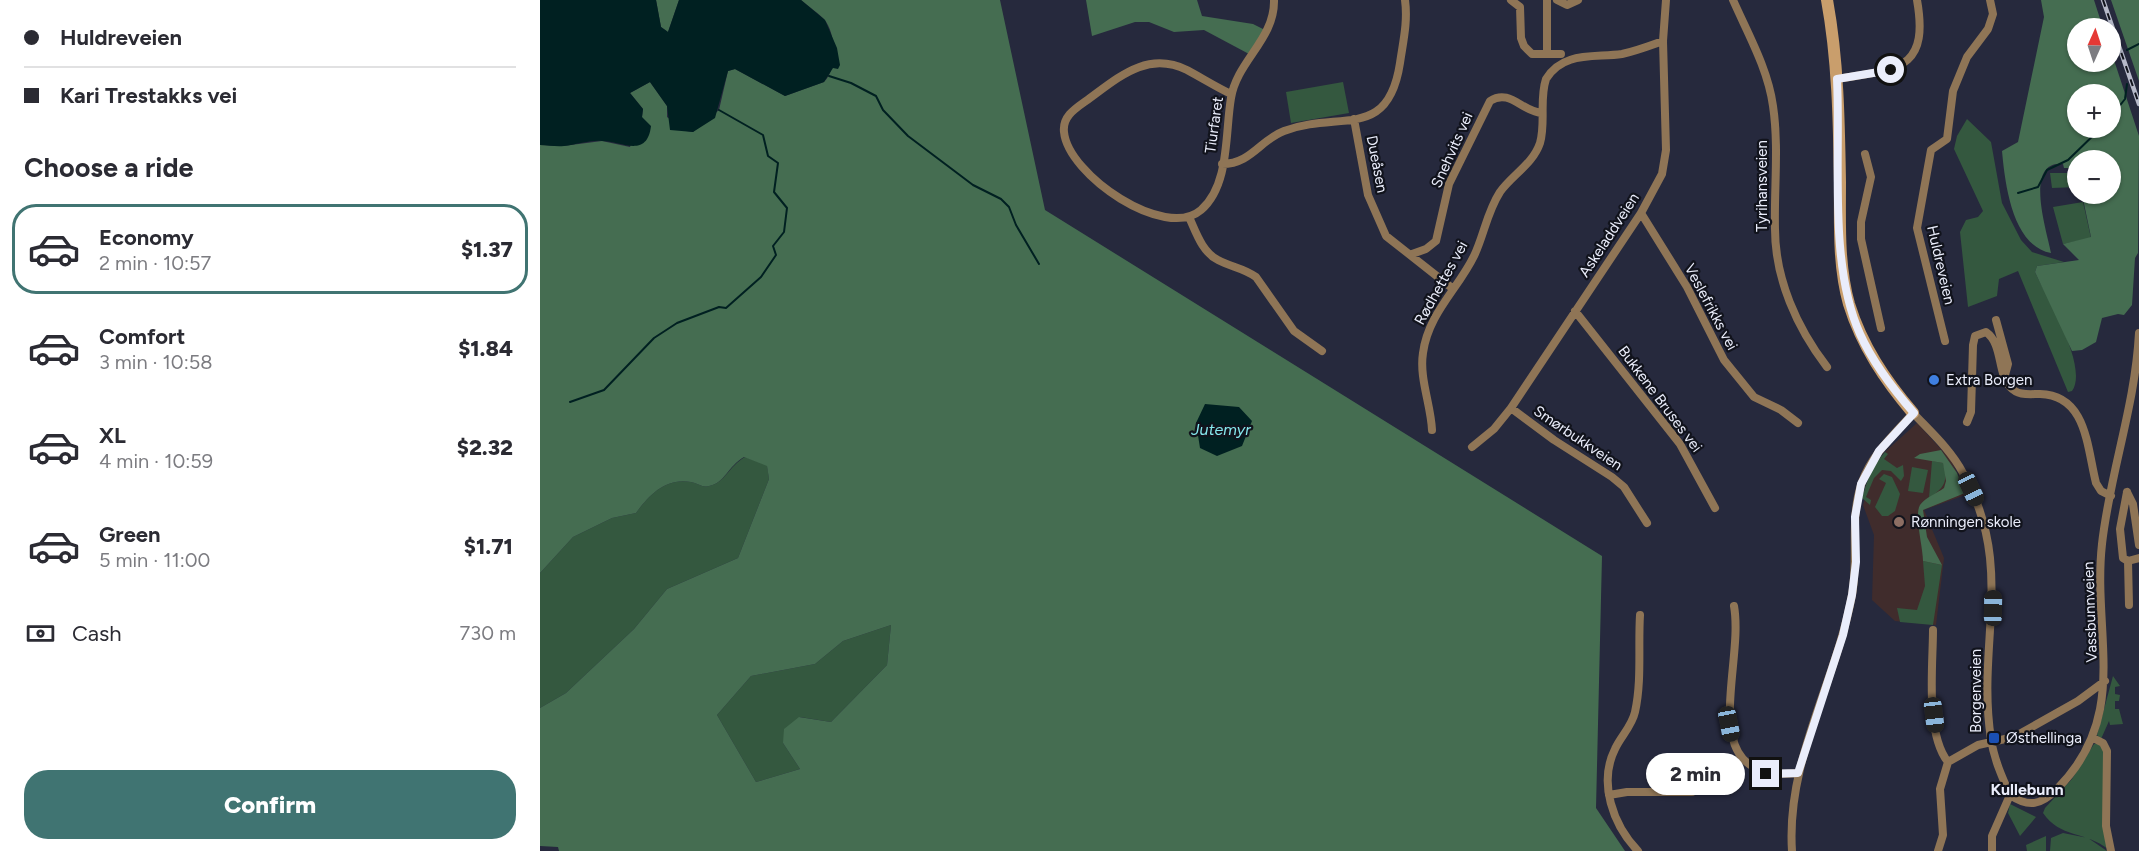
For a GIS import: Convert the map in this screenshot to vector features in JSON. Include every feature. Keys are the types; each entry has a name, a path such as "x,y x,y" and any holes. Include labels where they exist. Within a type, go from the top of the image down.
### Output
{"street":[{"name":"Tiurfaret","path":"1190,218 1201,210 1216,190 1222,164 1231,94 1240,75 1269,29 1275,0"},
{"name":"Dueåsen","path":"1222,164 1234,164 1248,158 1269,138 1292,128 1354,119 1378,111 1396,88 1407,22 1405,0"},
{"path":"1512,0 1520,7 1524,46 1532,54 1560,54"},
{"path":"1547,0 1547,53"},
{"path":"1557,0 1567,5 1578,0"},
{"name":"Askeladdveien","path":"1472,447 1494,429 1510,408 1641,213 1662,174 1665,162 1663,41 1666,0"},
{"name":"Tyrihansveien","path":"1733,0 1761,61 1773,105 1776,136 1774,232 1781,274 1808,341 1827,367"},
{"name":"Borgenveien","path":"1827,0 1837,79 1841,244 1848,302 1868,350 1888,382 1945,447 1964,473 1978,506 1989,540 1993,574 1988,711 1991,742 2010,795"},
{"path":"1837,79 1887,71 1904,64 1912,57 1920,34 1917,0"},
{"name":"Huldreveien","path":"1945,341 1917,228 1918,215 1931,150 1947,139 1953,91 1967,57 1988,29 1993,14 1990,0"},
{"name":"Rødhettes vei","path":"1432,430 1423,353 1439,309 1474,256 1491,210 1501,191 1532,159 1540,144 1546,79 1551,70 1564,61 1624,53 1663,41"},
{"path":"1231,94 1177,66 1150,63 1129,70 1073,111 1065,123 1065,138 1077,160 1106,191 1161,217 1190,218 1208,253 1217,260 1248,271 1257,277 1294,331 1322,351"},
{"name":"Snehvits vei","path":"1412,254 1426,249 1436,241 1449,184 1490,101 1504,97 1513,99 1533,113 1542,113"},
{"name":"Dueåsen","path":"1354,119 1366,186 1380,226 1395,246 1412,254 1452,288"},
{"path":"1865,153 1871,177 1861,222 1861,239 1881,328"},
{"name":"Veslefrikks vei","path":"1641,213 1687,287 1724,360 1754,397 1781,410 1798,423"},
{"name":"Bukkene Bruses vei","path":"1575,311 1680,444 1715,508"},
{"path":"1996,321 2008,364 2005,376"},
{"path":"1967,422 1971,412 1973,345 1976,336 1980,333 1991,336 2007,383 2019,394 2050,394 2071,405 2082,423 2096,483 2101,491 2111,496"},
{"name":"Vassbunnveien","path":"2010,795 2022,803 2035,805 2048,798 2063,783 2093,738 2103,705 2105,681 2100,575 2102,544 2138,370 2139,333"},
{"name":"Smørbukkveien","path":"1510,408 1618,482 1647,523"},
{"path":"1792,851 1792,818 1798,773 1843,635 1852,595 1856,562 1855,517 1861,484 1879,451 1914,413"},
{"path":"2139,545 2133,504 2127,492 2120,529 2121,550 2123,558 2128,561 2133,562 2139,558"},
{"path":"2128,561 2129,605"},
{"path":"1734,606 1737,630 1729,724 1735,746 1748,764 1757,771 1778,775 1798,773"},
{"path":"1638,851 1623,834 1611,808 1608,782 1614,751 1635,715 1640,615"},
{"path":"1933,630 1934,715 1938,745 1948,762"},
{"name":"Borgenveien","path":"1991,742 2005,740 2024,732 2078,701 2105,681"},
{"path":"2093,738 2103,742 2107,752 2106,826 2111,851"},
{"path":"1938,851 1943,835 1940,789 1948,762 1965,751 1991,742"},
{"path":"1609,795 1627,792 1692,792"},
{"path":"1992,851 1992,836 2010,795"},
{"path":"1932,851 1943,835"}],"shaded area":[{"name":"Rønningen skole","path":"1917,423 1950,459 1968,494 1924,510 1944,558 1936,625 1895,621 1872,600 1874,535 1863,505 1875,468 1886,451"}],"green space":[{"path":"656,0 679,0 668,32 661,27"},
{"path":"801,0 1000,0 1045,210 1602,556 1596,808 1625,851 559,851 558,847 540,846 540,708 566,693 634,629 667,589 738,558 769,479 767,466 744,457 723,478 709,486 682,481 666,485 653,494 636,513 612,518 573,537 540,573 540,145 563,146 602,141 630,147 643,109 630,93 650,82 667,106 667,117 686,131 693,132 719,110 728,71 735,69 785,96 824,82 832,69 834,51 831,33 824,19","holes":["891,625 887,665 831,722 799,717 784,729 783,743 800,769 756,782 717,715 751,676 815,664 843,641"]},
{"path":"1086,0 1197,0 1202,16 1253,24 1265,30 1249,54 1204,30 1174,32 1149,22 1135,22 1092,36"},
{"path":"2041,0 2094,0 2100,18 2067,18 2067,72 2118,72 2139,136 2138,253 2135,258 2132,305 2124,315 2118,314 2102,318 2096,342 2082,350 2072,351 2035,272 2037,266 2079,260 2063,244 2091,237 2084,204 2121,204 2121,150 2067,150 2067,168 2064,168 2063,164 2051,166 2044,173 2040,199 2051,253 2038,248 2027,239 2013,211 2005,179 2002,151 2018,142 2044,17"},
{"path":"2111,0 2139,0 2139,81 2121,29 2121,18 2117,18"},
{"path":"1343,82 1349,113 1291,123 1286,92"},
{"path":"1967,119 1991,142 2002,203 2021,240 2032,252 2064,262 2037,266 2035,272 2071,350 2076,380 2072,391 2068,392 2018,271 1999,279 1997,296 1968,307 1960,232 1966,220 1978,217 1983,211 1954,149 1957,136"},
{"path":"2050,173 2067,173 2067,187 2052,188"},
{"path":"2083,204 2091,238 2063,244 2053,207"},
{"path":"1941,450 1957,473 1965,493 1923,510 1927,537 1942,565 1923,561 1918,510 1922,502 1944,488 1946,481 1943,463 1914,458 1920,454"},
{"path":"1885,452 1888,454 1884,459 1897,468 1903,465 1904,476 1901,481 1891,471 1882,470 1874,478 1866,497 1871,500 1870,505 1862,498 1876,463"},
{"path":"745,457 767,465 769,479 738,558 667,589 634,629 566,693 540,708 540,573 573,537 612,518 636,513 653,494 666,485 682,481 704,486 714,484"},
{"path":"1932,461 1943,463 1945,479 1942,487 1929,498"},
{"path":"1912,467 1928,470 1923,493 1908,491"},
{"path":"1884,474 1892,477 1900,494 1895,511 1888,516 1882,516 1875,507 1886,483 1879,479"},
{"path":"1923,561 1942,565 1933,625 1900,622 1897,608 1917,610 1925,586"},
{"path":"891,625 887,665 831,722 800,717 783,743 800,769 756,782 717,715 751,676 815,664 843,641"},
{"path":"2113,676 2120,686 2115,687 2115,694 2120,695 2119,701 2115,701 2115,709 2119,709 2123,724 2110,725 2109,721 2101,739 2097,735"},
{"path":"2094,744 2100,744 2104,750 2108,849 2091,839 2057,827 2043,813 2072,779"},
{"path":"2010,804 2036,817 2020,836 2008,813"},
{"path":"2063,833 2088,838 2107,851 2050,851 2051,838"},
{"path":"2046,836 2046,851 2027,851 2026,845"}],"water":[{"path":"540,0 656,0 661,27 668,32 679,0 801,0 825,20 837,48 840,65 838,69 833,68 824,82 785,96 735,69 728,71 715,118 693,132 670,130 667,106 650,82 630,93 643,109 642,117 651,126 649,136 639,145 597,141 561,146 540,145"},
{"name":"Jutemyr","path":"1205,404 1239,407 1252,421 1242,446 1217,456 1200,448 1196,423"}],"waterway":[{"path":"2127,50 2139,44"},
{"path":"829,76 851,83 876,96 883,110 908,136 973,185 1001,199 1009,207 1016,225 1039,264"},
{"path":"2121,104 2125,99 2127,84"},
{"path":"570,402 604,390 654,338 677,323 719,307 726,308 761,277 776,255 773,246 784,232 787,208 774,192 778,163 768,156 763,135 719,110"},
{"path":"2018,193 2038,187 2047,170 2068,160 2091,138"}],"railway":[{"path":"2103,0 2139,104"}],"place":[{"name":"Extra Borgen","path":"1934,380"},
{"name":"Rønningen skole","path":"1899,522"},
{"name":"Østhellinga","path":"1994,738"}],"district":[{"name":"Kullebunn","path":"2027,789"}],"route":[{"path":"1766,774 1798,773 1843,635 1852,595 1856,562 1855,517 1861,484 1872,459 1914,413 1888,382 1859,332 1848,302 1842,265 1837,79 1891,70"}]}
